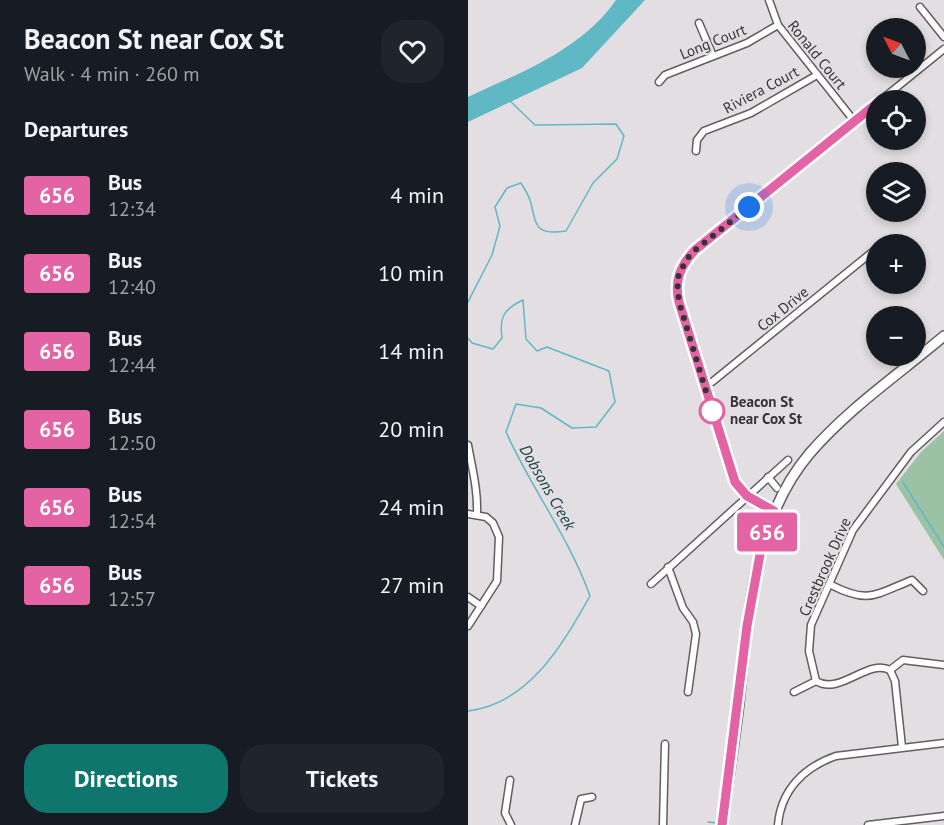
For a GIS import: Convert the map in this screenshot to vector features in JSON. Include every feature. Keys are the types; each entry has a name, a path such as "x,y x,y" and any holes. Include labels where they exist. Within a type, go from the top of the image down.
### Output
{"main road":[{"path":"926,352 944,336"},
{"path":"926,354 944,342"},
{"path":"722,825 747,626 761,549 774,511 809,454 835,426 909,366"}],"street":[{"name":"Ronald Court","path":"769,0 778,25 855,122"},
{"path":"920,8 944,37"},
{"path":"699,23 713,56"},
{"name":"Long Court","path":"659,82 665,75 747,43 778,25"},
{"path":"893,90 944,49"},
{"name":"Riviera Court","path":"696,152 697,140 704,131 751,113 817,75"},
{"path":"774,511 747,496 735,482 676,291 681,269 695,250 866,113"},
{"name":"Cox Drive","path":"704,384 712,382 866,257"},
{"name":"Crestbrook Drive","path":"816,681 809,651 811,625 860,518 910,452 944,422"},
{"path":"468,445 470,467 478,488 477,514"},
{"path":"651,584 789,460"},
{"path":"768,477 777,488"},
{"path":"468,514 477,514 493,523 499,537 497,581 468,626"},
{"path":"668,567 683,608 693,622 696,634 688,692"},
{"path":"831,585 858,598 869,597 912,580 923,591"},
{"path":"468,597 481,606"},
{"path":"890,670 897,663 909,660 944,665"},
{"path":"794,692 816,681 826,685 877,668 890,670"},
{"path":"890,670 895,681 902,747"},
{"path":"778,825 782,803 788,792 812,766 836,756 944,743"},
{"path":"663,825 665,744"},
{"path":"510,780 505,813 510,824"},
{"path":"575,825 581,799 592,797"},
{"path":"868,825 944,816"}],"green space":[{"path":"944,431 944,560 896,484 921,452"}],"water":[{"path":"616,0 645,0 582,68 468,122 468,97 529,69 568,46 586,33"}],"waterway":[{"name":"Dobsons Creek","path":"468,302 492,255 500,226 495,207 507,188 521,183 529,198 536,222 542,230 566,231 593,183 617,159 624,136 616,124 535,125 509,100"},
{"name":"Dobsons Creek","path":"468,338 472,343 493,349 502,338 501,324 504,314 523,300 526,339 537,351 547,347 609,371 615,402 596,427 572,428 541,408 516,404 506,432 572,553 590,596 568,634 542,669 509,697 490,706 468,711"},
{"path":"903,482 944,547"},
{"path":"708,822 717,823"}],"bus line":[{"name":"656","path":"722,825 735,739 747,626 761,549 774,511 747,496 735,482 679,302 676,291 677,279 686,260 695,250 866,112"}],"place":[{"name":"Beacon St near Cox St","path":"712,411"}],"route":[{"path":"712,411 676,291 677,279 686,260 695,250 749,207"}]}
